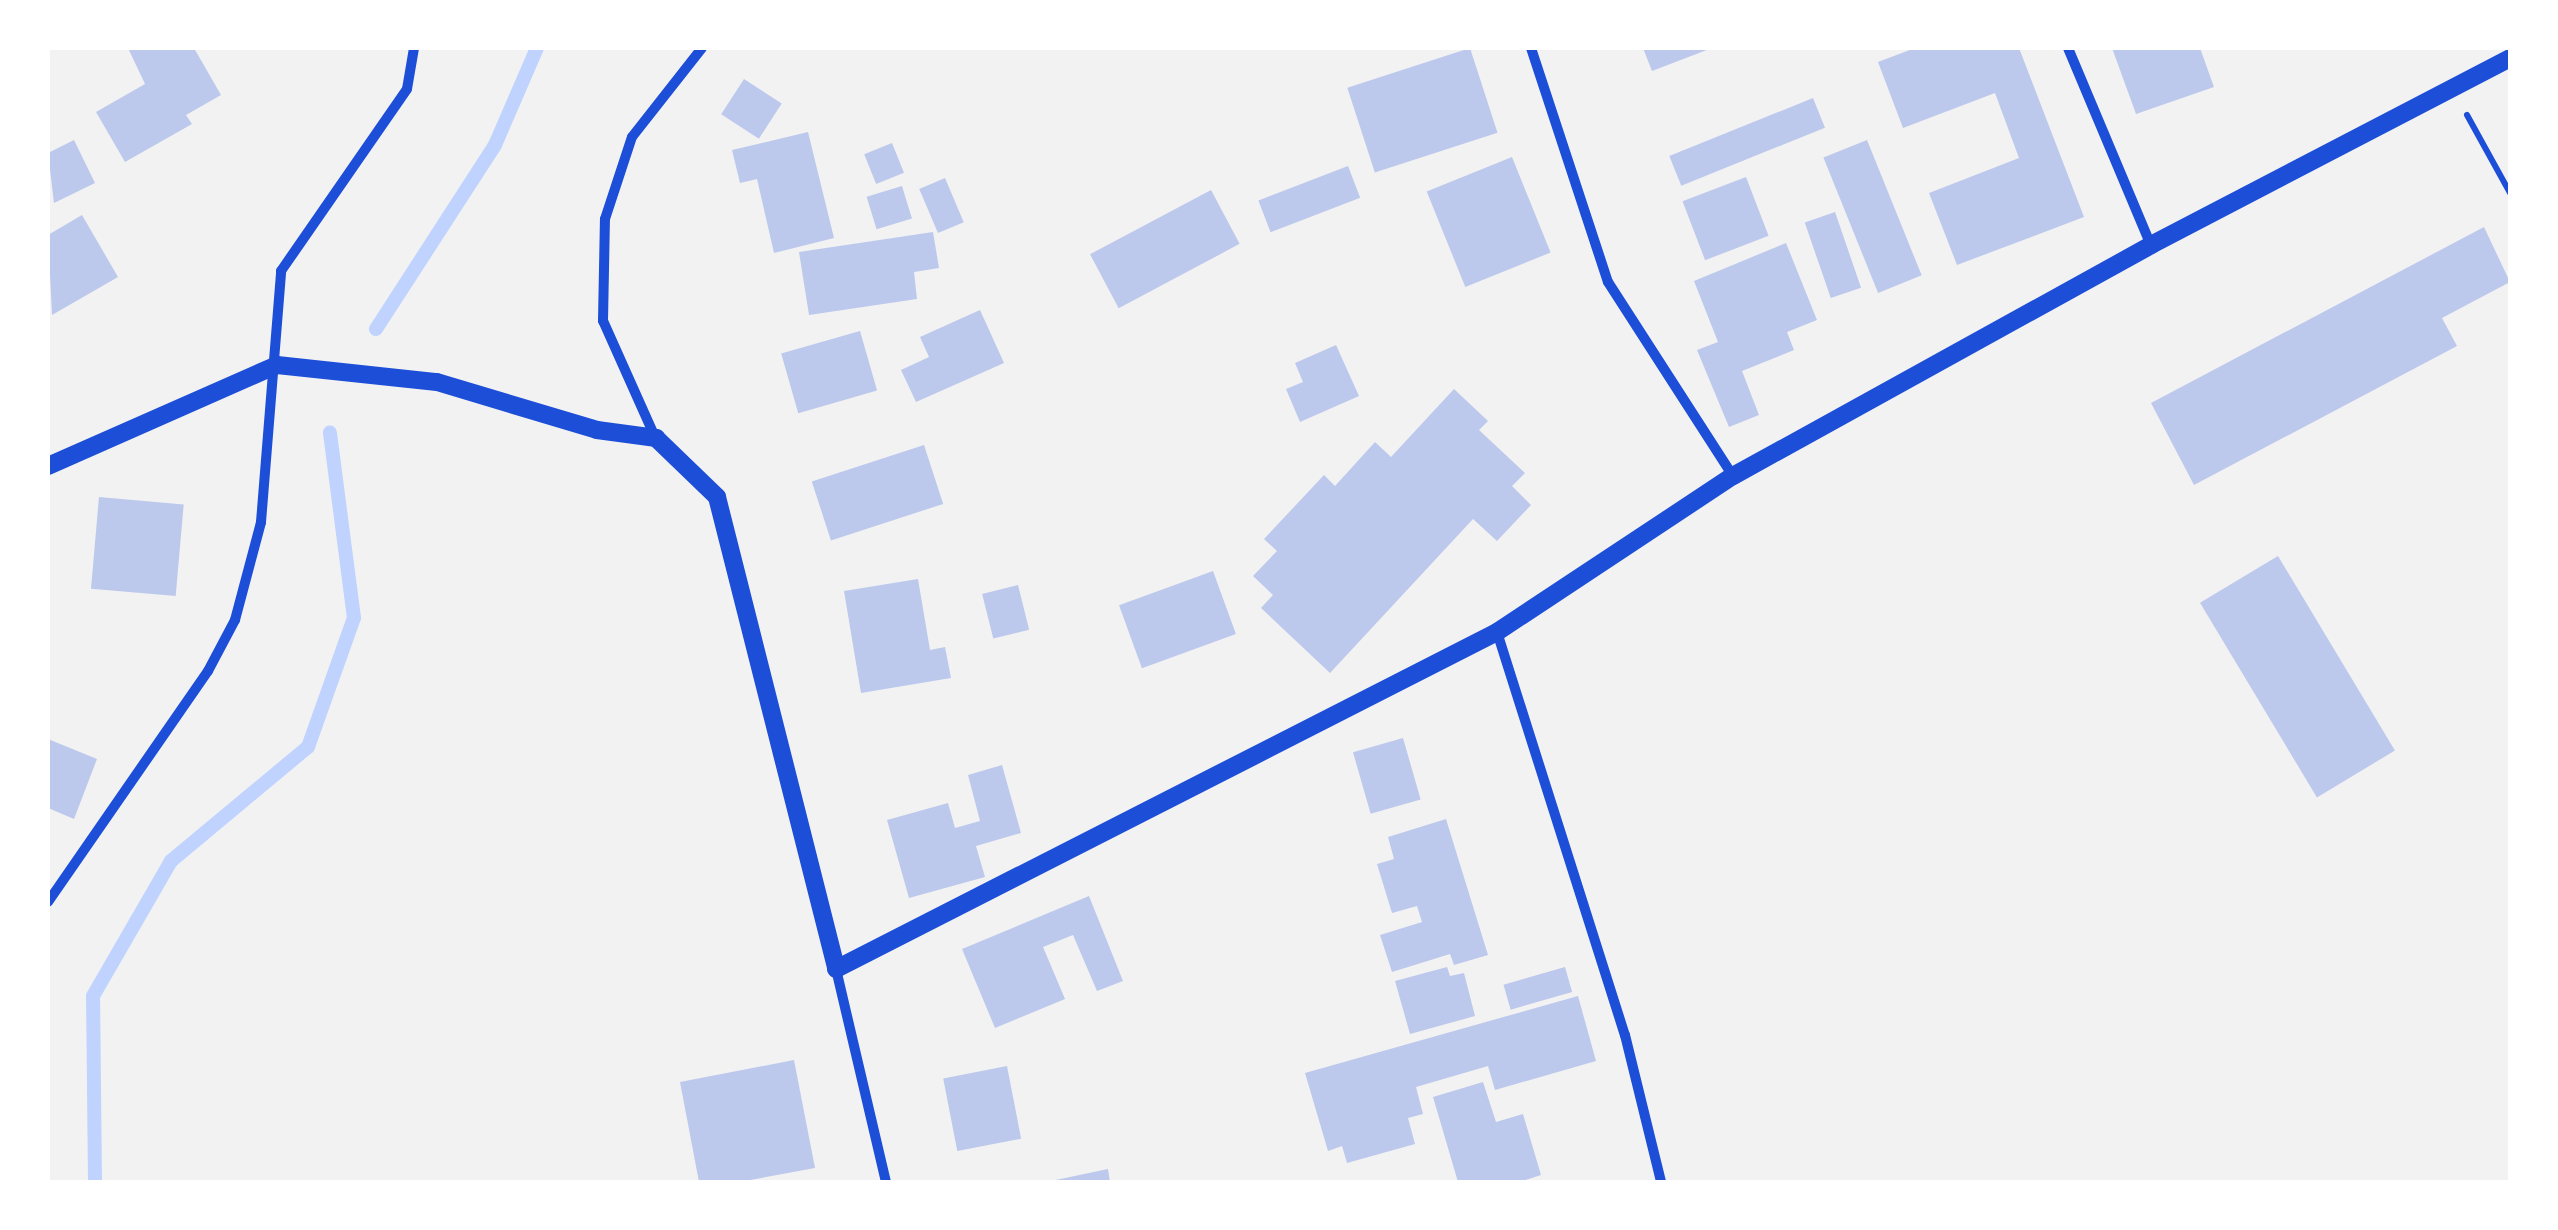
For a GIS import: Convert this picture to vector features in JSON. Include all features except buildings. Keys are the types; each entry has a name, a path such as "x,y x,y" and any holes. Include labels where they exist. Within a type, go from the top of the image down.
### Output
{"street":[{"path":"48,902 208,672 235,620 260,522 278,365 281,271 406,89 414,48"},
{"path":"702,48 632,136 605,219 603,321 656,438 717,498 886,1182"},
{"path":"1531,48 1608,282 1733,476"},
{"path":"2068,48 2150,245"},
{"path":"836,969 1497,632 1733,476 2150,245 2510,58"},
{"path":"48,466 278,365 437,382 598,430 656,438"},
{"path":"1497,632 1626,1035 1661,1182"}],"path":[{"path":"2452,88 2510,193"}],"waterway":[{"path":"376,329 495,145 537,48"},
{"path":"95,1182 93,996 171,861 308,747 354,618 330,433"}]}
